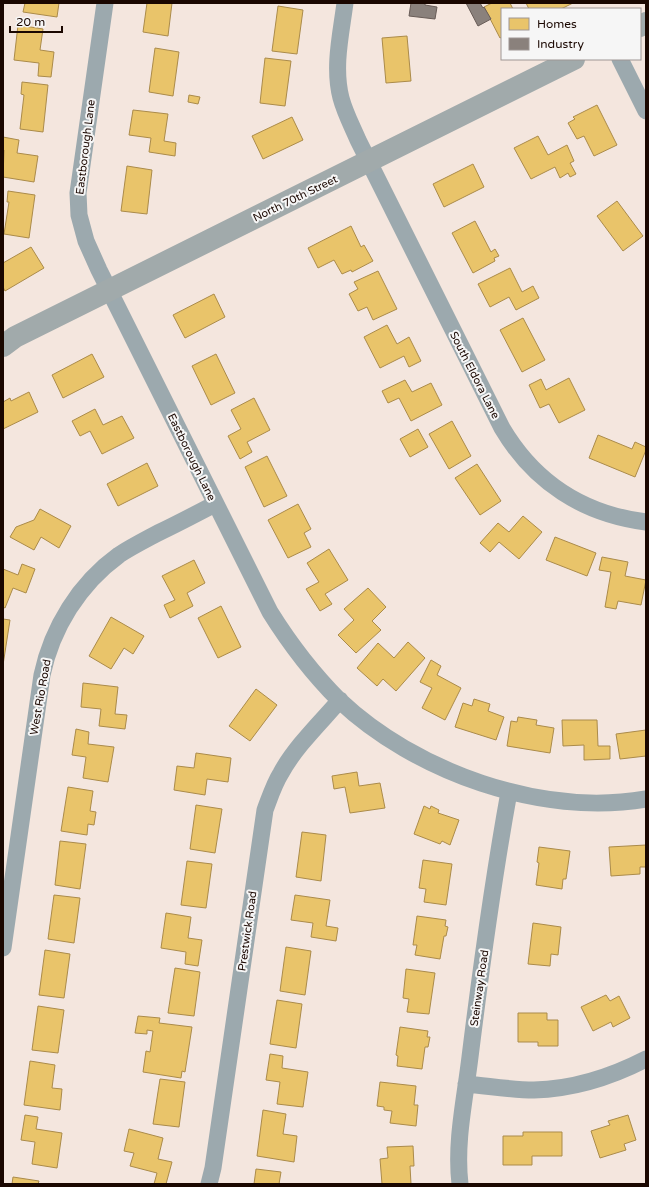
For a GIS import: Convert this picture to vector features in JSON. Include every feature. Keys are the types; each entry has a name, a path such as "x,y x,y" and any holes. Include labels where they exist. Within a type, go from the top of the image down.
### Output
{"main road":[{"name":"North 70th Street","path":"7,341 572,60"}],"street":[{"name":"Eastborough Lane","path":"105,3 78,193 79,215 86,241 109,291 270,612 304,661 340,700 385,736 402,747 449,771 509,792 576,801 614,802 646,799"},
{"name":"South Eldora Lane","path":"345,3 338,53 337,74 338,86 348,118 368,162 502,428 511,443 529,465 561,492 598,510 625,518 646,522"},
{"path":"620,60 646,111"},
{"name":"West Rio Road","path":"3,948 42,675 55,634 77,596 107,564 120,554 215,504"},
{"name":"Prestwick Road","path":"209,1184 213,1168 265,810 275,784 285,765 340,700"},
{"name":"Steinway Road","path":"460,1184 458,1154 466,1084 509,792"},
{"path":"466,1084 533,1090 568,1087 596,1081 646,1059"}],"building: Homes":[{"path":"25,3 59,3 57,17 23,12"},
{"path":"147,3 172,3 168,36 143,32"},
{"path":"492,3 510,3 512,8 501,8 501,38 500,38 484,7"},
{"path":"526,3 573,3 563,8 528,8"},
{"path":"278,6 303,10 297,54 272,51"},
{"path":"18,25 43,29 40,50 54,52 51,77 38,76 39,63 14,60"},
{"path":"407,36 411,81 386,83 382,38"},
{"path":"155,48 179,52 173,96 149,92"},
{"path":"265,58 291,61 285,106 260,103"},
{"path":"22,82 48,85 43,132 20,129 24,95 21,94"},
{"path":"189,95 200,97 198,104 188,102"},
{"path":"597,105 617,145 594,156 584,136 577,139 568,123 575,119 573,117"},
{"path":"133,110 168,114 164,141 176,143 175,156 149,152 151,138 129,135"},
{"path":"292,117 303,140 263,159 252,136"},
{"path":"538,136 548,155 567,145 574,161 570,163 576,174 570,177 568,173 560,178 555,167 531,179 514,148"},
{"path":"3,137 19,140 17,153 38,156 34,182 3,177"},
{"path":"473,164 484,187 444,207 433,184"},
{"path":"127,166 152,170 147,214 121,211"},
{"path":"8,191 35,195 29,238 4,234 9,202 7,202"},
{"path":"617,201 643,236 623,251 597,216"},
{"path":"475,221 491,252 495,249 499,256 494,258 495,261 473,273 452,233"},
{"path":"351,226 361,247 364,245 373,261 352,272 351,270 342,274 334,260 318,268 308,248"},
{"path":"31,247 44,268 5,291 3,287 3,263"},
{"path":"510,268 522,292 533,286 539,298 516,310 509,297 490,307 478,284"},
{"path":"378,271 397,309 373,320 367,307 358,311 349,294 358,289 354,282"},
{"path":"214,294 225,317 185,338 173,315"},
{"path":"523,318 545,360 522,372 500,330"},
{"path":"387,325 397,344 409,337 421,361 409,367 404,356 380,368 364,337"},
{"path":"92,354 104,377 63,398 52,375"},
{"path":"216,354 235,393 211,405 192,366"},
{"path":"569,378 585,410 559,423 549,404 540,408 529,385 541,379 546,390"},
{"path":"405,380 412,392 431,383 442,405 411,421 399,398 388,403 382,391"},
{"path":"29,392 38,412 3,429 3,402 10,398 11,401"},
{"path":"254,398 270,430 247,442 252,452 240,459 228,436 241,429 231,410"},
{"path":"95,409 103,425 122,416 134,438 102,454 90,431 80,436 72,421"},
{"path":"452,421 471,456 449,469 429,434"},
{"path":"418,429 428,447 410,457 400,439"},
{"path":"598,435 632,449 635,442 646,447 635,477 589,458"},
{"path":"267,456 287,496 264,507 245,467"},
{"path":"147,463 158,486 118,506 107,484"},
{"path":"477,464 501,501 480,515 455,478"},
{"path":"298,504 311,529 304,533 311,547 288,558 268,520"},
{"path":"40,509 71,526 59,548 41,537 34,550 10,537 16,527 34,520"},
{"path":"523,516 542,532 519,559 499,542 490,552 480,543 498,523 509,532"},
{"path":"555,537 596,553 587,576 546,560"},
{"path":"329,549 348,580 325,594 332,604 320,611 306,589 319,582 307,563"},
{"path":"602,557 628,562 625,576 646,580 641,605 618,601 616,609 605,607 611,572 599,570"},
{"path":"194,560 205,583 187,593 193,606 170,618 164,605 175,600 162,576"},
{"path":"22,564 35,569 26,593 13,588 5,608 3,607 3,569 18,575"},
{"path":"368,588 386,607 372,621 381,630 356,653 338,635 354,620 344,609"},
{"path":"221,606 241,647 218,658 198,618"},
{"path":"111,617 144,636 133,654 124,648 111,669 89,656"},
{"path":"3,619 10,620 3,665"},
{"path":"408,642 425,658 396,691 383,679 377,686 357,668 378,643 394,658"},
{"path":"431,660 441,666 437,675 461,688 445,720 422,708 432,688 420,682"},
{"path":"83,683 118,687 115,714 127,715 125,729 99,726 101,709 81,707"},
{"path":"256,689 277,705 250,741 229,726"},
{"path":"474,699 490,704 488,711 504,717 496,740 455,727 463,703 472,706"},
{"path":"518,717 537,720 536,725 554,728 550,753 507,746 511,721 517,722"},
{"path":"562,720 597,720 598,746 610,746 610,759 584,760 584,745 563,746"},
{"path":"76,729 89,732 88,744 114,747 108,782 83,778 86,757 72,755"},
{"path":"646,730 646,756 620,759 616,734"},
{"path":"196,753 231,758 228,782 207,779 205,795 174,790 177,766 194,768"},
{"path":"357,772 359,786 380,783 385,808 350,813 345,787 334,789 332,776"},
{"path":"68,787 93,791 90,811 96,812 94,825 88,824 87,835 61,831"},
{"path":"196,805 222,809 215,853 190,849"},
{"path":"424,806 430,809 431,806 439,810 438,813 459,820 450,845 442,841 440,844 414,834"},
{"path":"302,832 326,835 321,881 296,877"},
{"path":"60,841 86,844 80,889 55,885"},
{"path":"646,845 646,867 640,867 640,874 611,876 609,847"},
{"path":"539,847 570,851 566,879 563,879 562,889 536,885 539,863 537,862"},
{"path":"423,860 452,864 446,905 424,902 426,889 419,888"},
{"path":"187,861 212,864 206,908 181,905"},
{"path":"54,895 80,898 74,943 48,939"},
{"path":"295,895 330,900 326,926 338,928 336,941 311,937 313,923 291,920"},
{"path":"166,913 191,917 188,938 202,940 198,966 185,964 186,952 161,948"},
{"path":"417,916 446,920 445,926 448,927 446,936 444,936 440,959 415,955 417,945 413,945"},
{"path":"533,923 561,927 558,955 551,954 550,966 528,964"},
{"path":"286,947 311,951 305,995 280,991"},
{"path":"45,950 70,954 64,998 39,995"},
{"path":"175,968 200,972 194,1016 168,1013"},
{"path":"406,969 435,973 429,1014 407,1012 409,999 403,998"},
{"path":"606,995 610,1001 619,996 630,1018 613,1027 611,1022 593,1031 581,1007"},
{"path":"277,1000 302,1004 296,1048 270,1044"},
{"path":"38,1006 64,1010 58,1053 32,1050"},
{"path":"518,1013 547,1013 547,1020 558,1020 558,1046 538,1046 538,1042 518,1042"},
{"path":"138,1016 160,1018 159,1023 192,1027 185,1072 182,1071 181,1078 143,1072 146,1051 150,1052 153,1031 147,1030 147,1034 135,1033"},
{"path":"400,1027 428,1031 427,1037 430,1037 428,1047 425,1047 422,1069 397,1066 398,1056 396,1055"},
{"path":"270,1054 283,1056 282,1068 308,1072 303,1107 277,1104 280,1082 266,1080"},
{"path":"30,1061 55,1065 52,1088 62,1089 60,1110 24,1105"},
{"path":"160,1079 185,1082 179,1127 153,1124"},
{"path":"380,1082 416,1086 414,1105 418,1105 416,1126 390,1123 392,1111 384,1110 384,1107 377,1106"},
{"path":"263,1110 286,1114 283,1134 297,1136 294,1162 257,1156"},
{"path":"25,1115 38,1117 36,1129 62,1133 57,1168 32,1164 35,1142 21,1140"},
{"path":"628,1115 636,1140 624,1144 626,1150 600,1158 591,1131 610,1125 608,1121"},
{"path":"129,1129 163,1138 158,1159 172,1162 166,1184 154,1184 157,1173 130,1166 134,1153 124,1151"},
{"path":"523,1132 562,1132 562,1156 532,1156 532,1165 503,1165 503,1136 523,1136"},
{"path":"413,1146 414,1166 410,1166 411,1184 382,1184 380,1159 388,1158 387,1147"},
{"path":"256,1169 281,1172 279,1184 254,1184"},
{"path":"13,1177 39,1181 38,1184 12,1184"}],"building: Industry":[{"path":"411,3 425,3 425,5 437,7 435,19 409,16"},
{"path":"466,3 480,3 491,19 478,26"}]}
